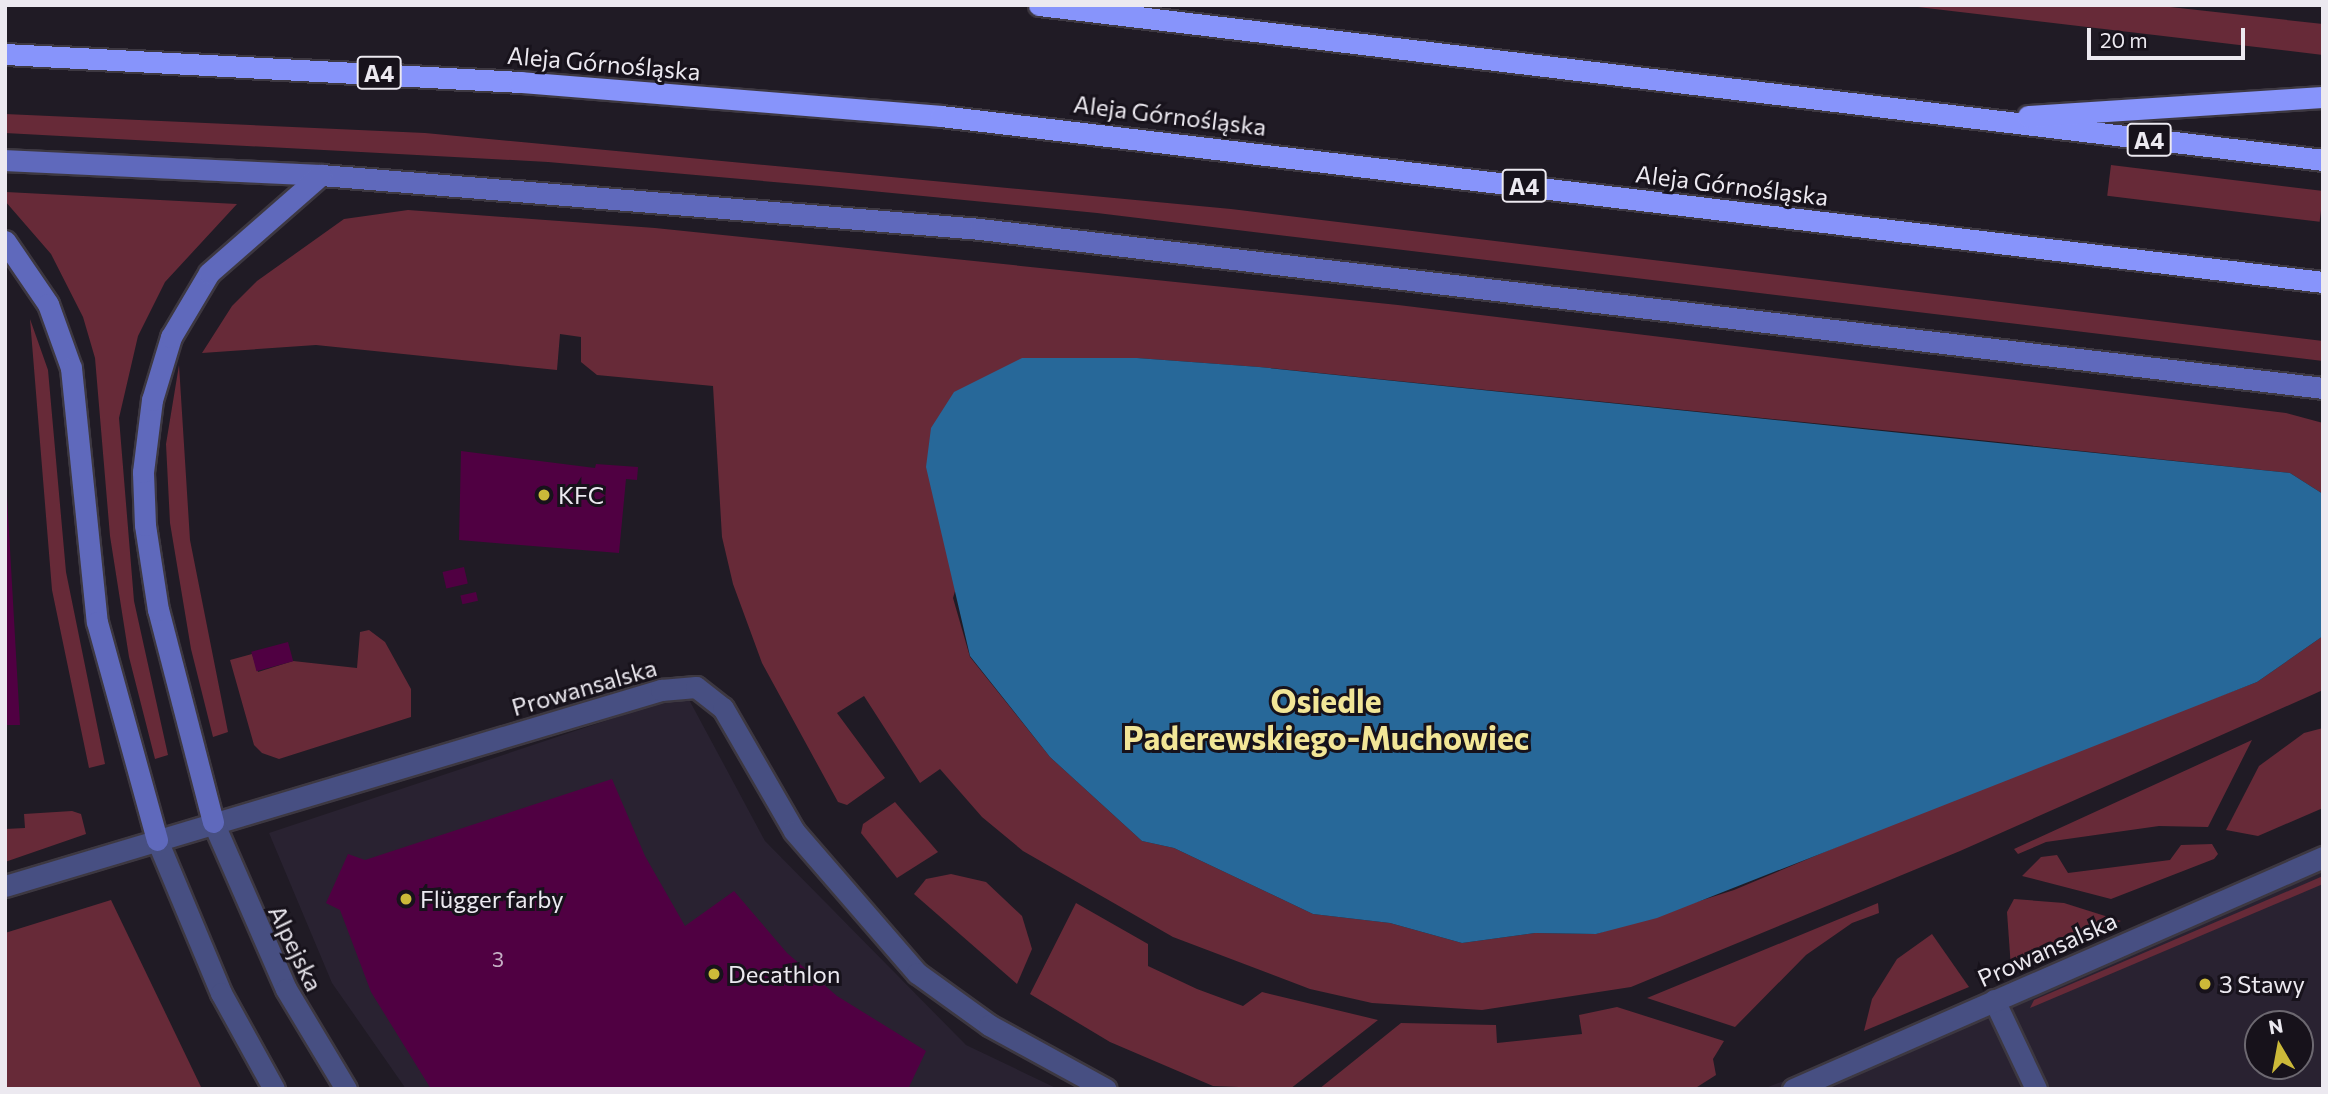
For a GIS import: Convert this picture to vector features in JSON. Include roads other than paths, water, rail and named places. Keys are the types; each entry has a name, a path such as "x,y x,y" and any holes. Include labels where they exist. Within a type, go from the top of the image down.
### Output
{"highway":[{"name":"A4","path":"1038,5 2323,160"},
{"name":"Aleja Górnośląska","path":"5,54 520,82 941,116 2323,285"},
{"path":"1974,119 2323,97"}],"street":[{"path":"5,160 321,175 701,203 1191,251 2323,388"},
{"path":"213,822 158,610 149,550 143,471 152,400 171,337 209,273 321,175"},
{"path":"5,242 48,304 71,368 97,622 158,840 221,993 274,1089"},
{"name":"Prowansalska","path":"5,886 637,697 696,687 723,708 794,831 917,973 989,1025 1106,1089"},
{"name":"Alpejska","path":"213,822 286,989 346,1089"},
{"name":"Prowansalska","path":"1793,1089 2323,857"},
{"path":"1994,1000 2036,1089"}],"water":[{"path":"1022,358 1137,358 1259,367 2290,473 2323,494 2323,636 2257,682 1657,918 1596,934 1535,933 1462,943 1390,923 1313,914 1174,848 1142,841 1050,757 970,656 926,467 931,428 954,392"}],"place":[{"name":"KFC","path":"544,495"},
{"name":"Flügger farby","path":"406,899"},
{"name":"Decathlon","path":"714,974"},
{"name":"3 Stawy","path":"2205,984"}],"district":[{"name":"Osiedle Paderewskiego-Muchowiec","path":"1326,720"}]}
